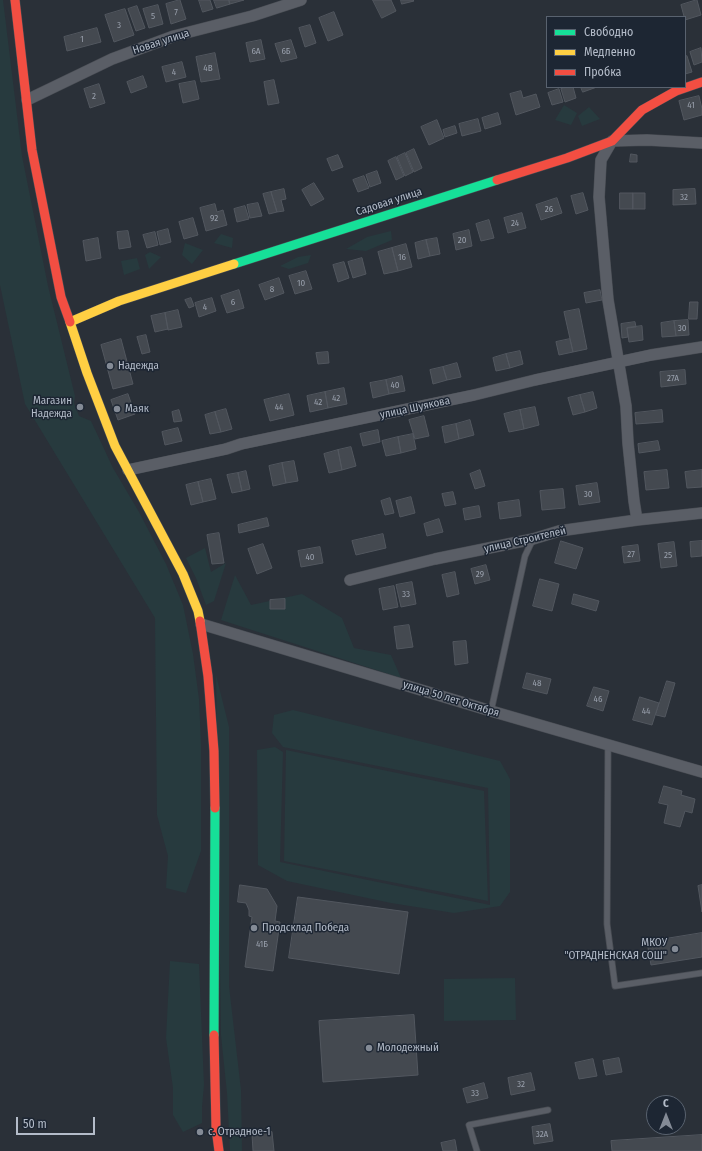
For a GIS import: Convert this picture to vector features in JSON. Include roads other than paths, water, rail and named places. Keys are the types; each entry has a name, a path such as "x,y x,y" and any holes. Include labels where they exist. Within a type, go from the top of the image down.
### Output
{"street":[{"path":"15,0 32,150 61,297 115,446 182,574 198,611 201,624 208,676 214,751 214,1050 216,1128 219,1151"},
{"name":"Новая улица","path":"27,100 112,59 167,39 252,16 301,0"},
{"name":"Садовая улица","path":"686,88 702,82"},
{"name":"Садовая улица","path":"70,322 119,301 567,158 612,141 642,110 676,91 685,88"},
{"path":"637,520 628,443 626,406 608,300 599,197 601,160 612,141 647,140 702,143"},
{"name":"улица Шуякова","path":"128,470 226,449 241,444 474,395 618,362 702,347"},
{"name":"улица Строителей","path":"350,580 435,559 533,539 559,531 702,513"},
{"name":"улица 50 лет Октября","path":"201,624 491,711 702,772"}],"lane":[{"path":"491,711 526,556 533,539"},
{"path":"608,745 607,924 615,986 702,973"},
{"path":"477,1151 469,1126 548,1110"}],"place":[{"name":"Надежда","path":"110,366"},
{"name":"Магазин Надежда","path":"80,407"},
{"name":"Маяк","path":"117,409"},
{"name":"Продсклад Победа","path":"254,928"},
{"name":"МКОУ \"ОТРАДНЕНСКАЯ СОШ\"","path":"675,949"},
{"name":"Молодежный","path":"369,1048"},
{"name":"с. Отрадное-1","path":"200,1132"}]}
